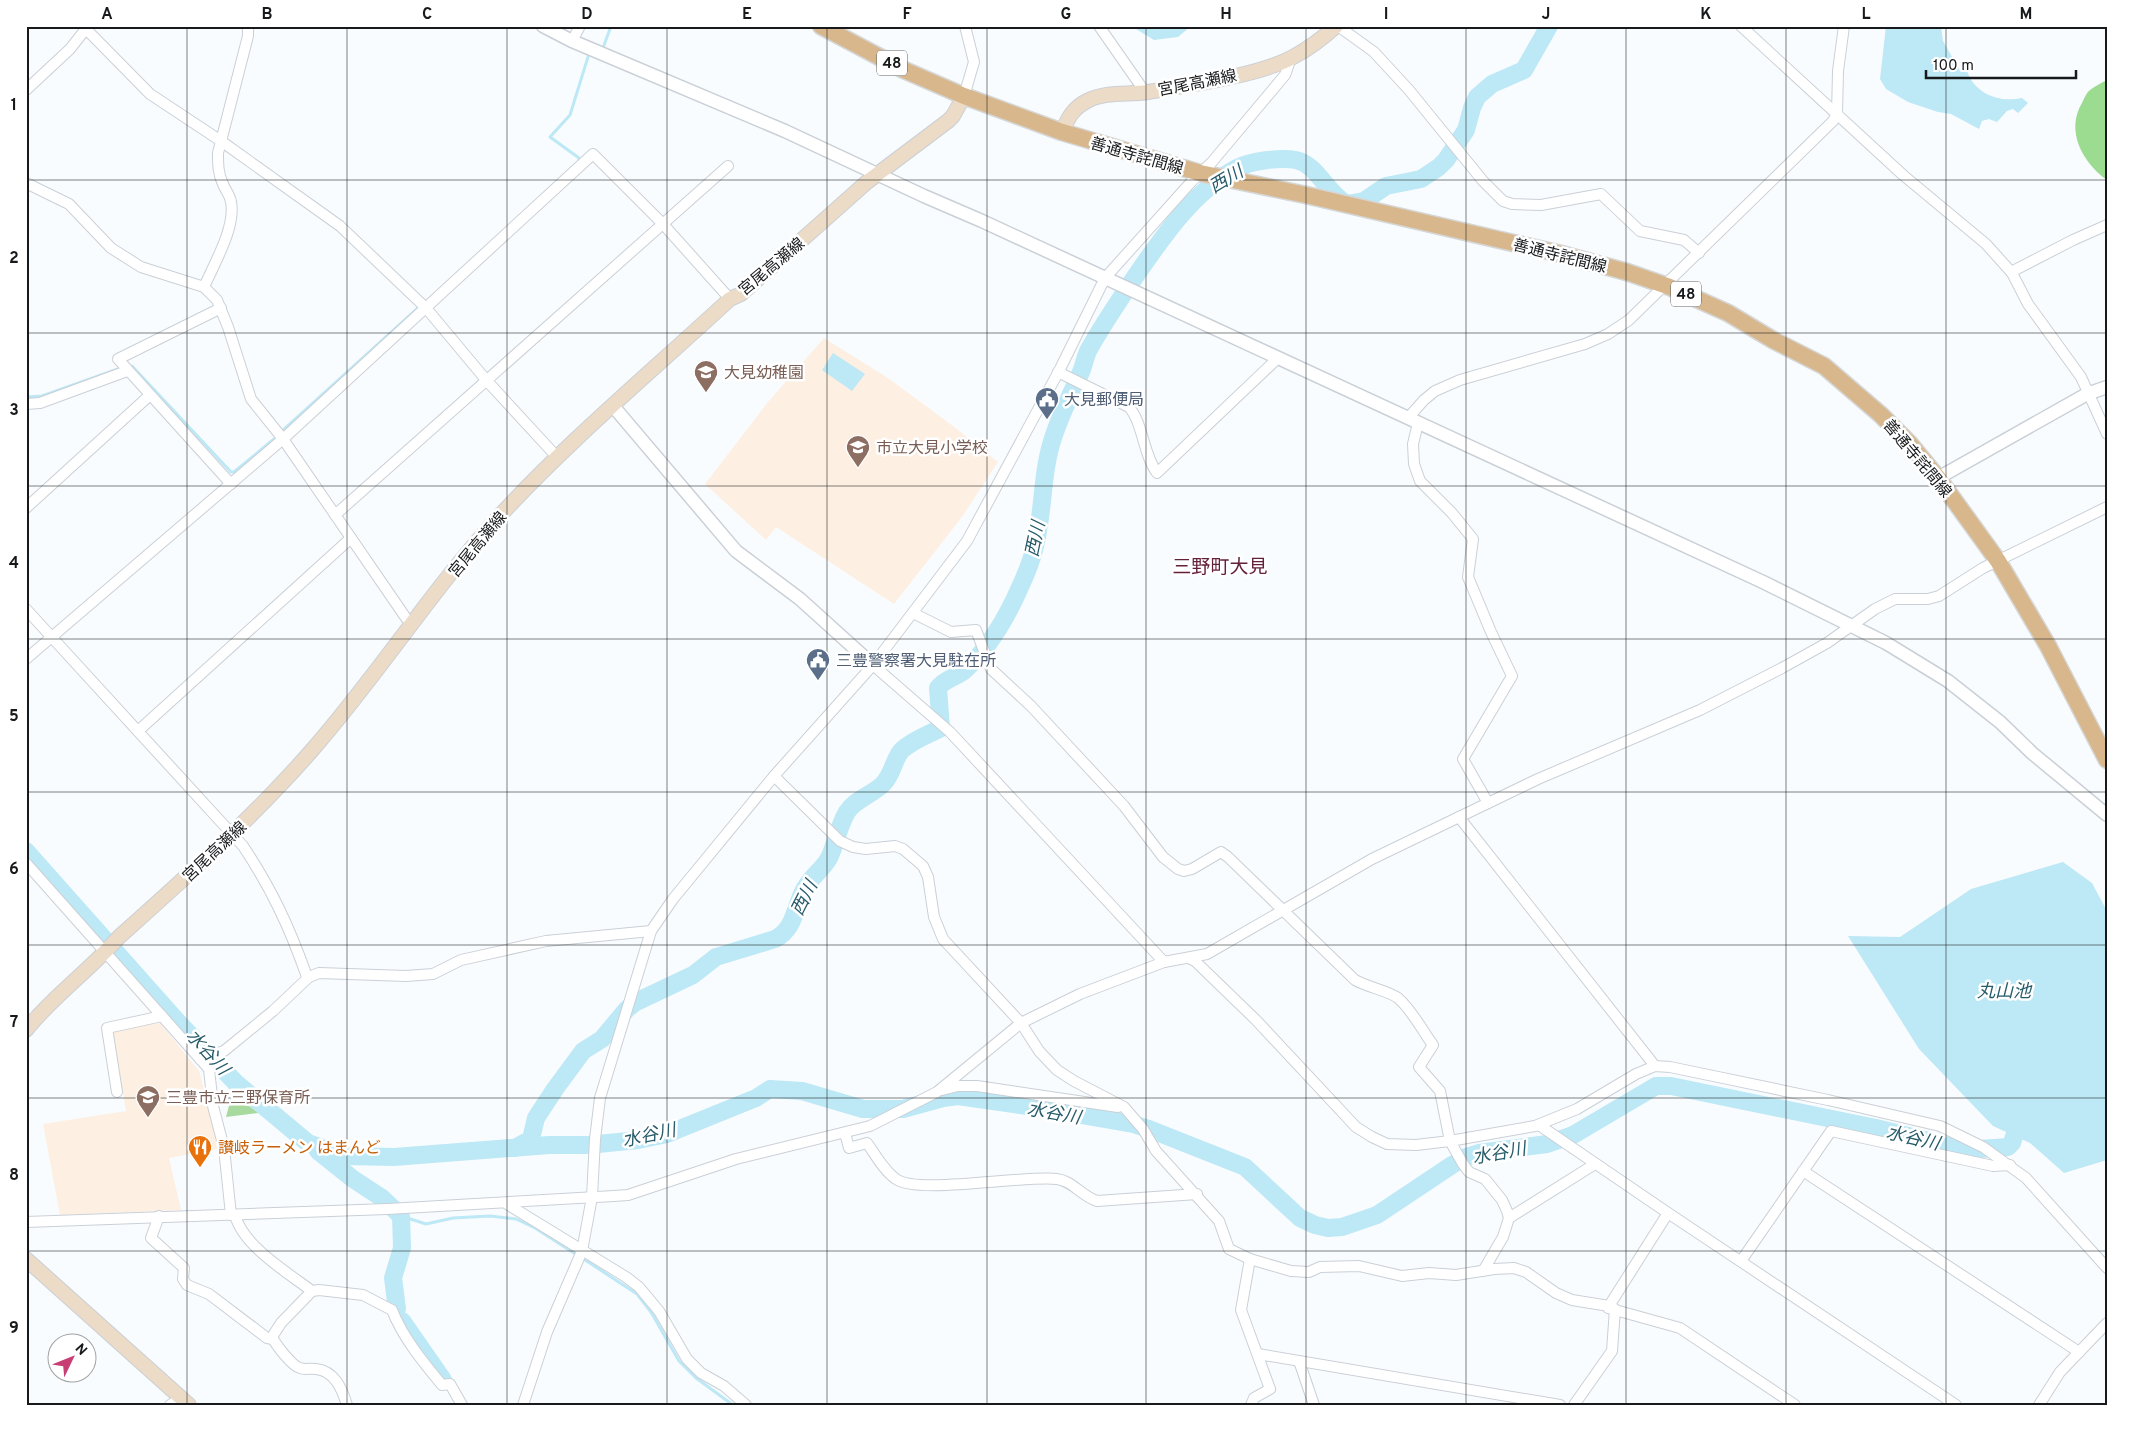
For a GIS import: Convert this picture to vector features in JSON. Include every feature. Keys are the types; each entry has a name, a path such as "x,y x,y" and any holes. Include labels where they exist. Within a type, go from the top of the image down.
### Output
{"main road":[{"name":"善通寺詫間線","path":"821,26 904,70 964,96 1062,132 1200,173 1306,195 1561,254 1627,272 1666,286 1728,313 1773,340 1824,366 1881,415 1910,444 1938,478 1998,561 2048,646 2107,760"},
{"name":"宮尾高瀬線","path":"1062,132 1072,112 1088,100 1102,96 1146,92 1258,70 1291,58 1321,39 1337,26"},
{"name":"宮尾高瀬線","path":"26,1030 40,1012 105,953 118,937 233,834 314,748 478,540 557,457 730,299 742,294 878,174 948,121 953,116 964,96"},
{"path":"26,1258 180,1403"}],"street":[{"path":"204,287 223,243 232,216 231,200 218,170 221,141 248,36 248,26"},
{"path":"572,41 580,26"},
{"path":"964,96 974,62 965,26"},
{"path":"1099,26 1146,92"},
{"path":"1337,26 1374,52 1409,90 1483,181 1503,201 1512,204 1541,205 1601,194 1640,231 1684,240 1699,252"},
{"path":"1741,26 1904,175 1986,244 2011,272 2028,304 2081,377 2087,394 2107,434"},
{"path":"1488,803 1463,759 1512,676 1490,632 1468,577 1473,539 1452,513 1420,481 1414,464 1413,420 1424,400 1435,391 1460,380 1585,344 1608,334 1628,320 1666,286 1838,114 1838,71 1844,26"},
{"path":"546,27 572,41 785,131 1763,582 1853,626 1886,643 1948,680 2000,722 2032,753 2107,815"},
{"path":"26,90 70,49 87,28 150,94 221,141 340,226 426,308 487,381 557,457"},
{"path":"523,1405 547,1332 581,1255 592,1197 595,1139 600,1098 651,931 673,899 774,776 873,665 967,540 1058,372 1105,278 1212,162 1285,75 1291,58"},
{"path":"26,659 283,439 593,154 663,224 730,299"},
{"path":"335,515 728,166"},
{"path":"26,184 69,204 111,248 140,267 204,287 217,300 251,399 283,439 406,618"},
{"path":"2011,272 2107,225"},
{"path":"221,308 118,359 231,484"},
{"path":"1058,372 1128,407 1134,413 1145,449 1157,473 1278,358"},
{"path":"26,404 40,403 128,371"},
{"path":"1938,478 2087,394 2107,386"},
{"path":"26,508 150,395"},
{"path":"613,406 736,551 800,599 950,732 1099,889 1164,962"},
{"path":"937,1092 1021,1023 1080,994 1164,962 1207,954 1372,859 1538,779 1700,710 1828,643 1875,609 1895,599 1928,599 1939,596 1982,568 2107,507"},
{"path":"138,732 351,538"},
{"path":"26,609 243,846 265,879 290,929 306,974 309,977"},
{"path":"913,613 951,632 976,630 991,669 1032,706 1124,806 1164,857 1178,870 1192,869 1221,852 1355,980 1366,987 1397,997 1409,1010 1433,1046 1419,1067 1440,1091 1450,1141 1470,1172 1485,1179 1493,1188 1502,1200 1509,1218 1503,1237 1483,1271"},
{"path":"774,776 840,840 852,847 866,849 895,846 903,849 922,866 928,877 934,917 943,939 1021,1023 1039,1051 1057,1070 1124,1108 1143,1129 1156,1151 1220,1221 1229,1249 1250,1259 1291,1271 1309,1272 1320,1267 1359,1266 1402,1276 1456,1275 1514,1268 1526,1272 1556,1293 1572,1300 1612,1308 1680,1328 1794,1405"},
{"path":"1459,817 1655,1066"},
{"path":"27,866 209,1069 213,1106 224,1148 233,1215 243,1231 264,1255 312,1291"},
{"path":"201,1059 224,1051 273,1011 309,977 318,973 406,976 433,974 461,960 546,941 651,931"},
{"path":"1188,958 1196,961 1256,1020 1356,1127 1387,1144 1416,1145 1450,1141 1540,1125 1577,1109 1636,1074 1655,1066 1670,1067 1940,1126 1984,1147 2026,1178 2107,1268"},
{"path":"117,1092 107,1028 162,1016"},
{"path":"26,1222 158,1216 387,1210 628,1195 736,1160 870,1126 937,1092 958,1086 977,1086 1124,1108"},
{"path":"1540,1125 1595,1164 1956,1405"},
{"path":"1741,1261 1831,1131 1993,1166 2010,1165"},
{"path":"846,1133 849,1148 866,1143 894,1178 907,1183 938,1185 1023,1179 1056,1179 1068,1182 1088,1198 1096,1200 1197,1194"},
{"path":"1509,1218 1595,1164"},
{"path":"1803,1171 2079,1352"},
{"path":"507,1204 581,1255 626,1277 639,1287 659,1312 687,1359 700,1373 724,1386 746,1405"},
{"path":"1574,1405 1612,1351 1612,1308 1668,1213"},
{"path":"158,1216 151,1238 178,1260 184,1268 182,1279 187,1285 209,1294 267,1338 273,1339 294,1364 300,1368 318,1369 335,1379 342,1390 347,1405"},
{"path":"1250,1259 1241,1310 1246,1329 1258,1354 1270,1389 1254,1398 1251,1405"},
{"path":"273,1339 276,1328 312,1291 319,1290 363,1295 392,1310 397,1322 417,1352 442,1385 450,1384 462,1405"},
{"path":"2039,1405 2060,1372 2107,1323"},
{"path":"1258,1354 1560,1405"},
{"path":"1299,1362 1314,1405"}],"shaded area":[{"path":"824,338 888,378 998,462 962,517 894,604 776,527 766,540 705,484 768,402"},
{"name":"三豊市立三野保育所","path":"160,1023 199,1071 214,1126 217,1149 169,1158 181,1210 60,1215 43,1124 126,1111 112,1029"}],"green space":[{"path":"2107,80 2107,180 2098,173 2084,156 2079,146 2075,124 2077,114 2087,93"},
{"path":"232,1094 259,1113 226,1117"}],"water":[{"path":"1131,26 1191,26 1178,37 1154,40"},
{"path":"1886,26 1941,26 1943,41 1960,71 1967,71 1976,86 1997,98 2022,98 2028,103 2018,113 2013,109 2007,111 1997,122 1989,119 1982,121 1979,129 1951,114 1938,112 1908,102 1886,89 1880,79"},
{"path":"833,353 865,374 852,391 822,370"},
{"name":"丸山池","path":"2063,862 2092,883 2107,911 2107,1160 2064,1173 2030,1143 1993,1126 1919,1049 1848,936 1900,937 1971,889"}],"waterway":[{"path":"603,48 611,26"},
{"name":"西川","path":"515,1148 531,1139 536,1118 583,1051 602,1039 627,1009 636,1002 693,975 716,957 775,939 782,934 791,923 805,888 829,858 841,824 850,808 883,784 889,776 898,755 905,747 941,728 938,688 944,682 965,670 990,641 1010,608 1028,568 1040,522 1049,452 1088,351 1137,274 1181,215 1221,178 1237,168 1266,160 1289,159 1304,163 1317,173 1334,194 1347,204 1364,201 1386,186 1421,179 1446,160 1466,130 1477,97 1492,84 1524,70 1549,26"},
{"path":"579,162 579,158 550,137 570,115 588,57"},
{"path":"283,430 420,306"},
{"path":"132,366 231,472 234,472 274,439"},
{"path":"26,397 42,396 118,369"},
{"name":"水谷川","path":"26,851 176,1020 236,1083 308,1143 344,1156 394,1157 549,1145 588,1145 638,1140 667,1134 756,1098 770,1089 802,1091 863,1109 903,1109 943,1098 958,1096 1041,1108 1133,1124 1149,1129 1245,1167 1300,1218 1315,1225 1328,1228 1342,1227 1377,1215 1466,1157 1479,1153 1547,1144 1573,1135 1656,1086 1671,1086 1876,1128 1965,1150 2008,1147 2012,1143 2021,1115"},
{"path":"318,1151 353,1179 382,1198 401,1216 402,1248 393,1278 397,1309"},
{"path":"401,1216 426,1224 453,1218 490,1216 516,1219 535,1228 577,1255"},
{"path":"582,1258 637,1294 651,1312 679,1361 696,1378 733,1405"},
{"path":"402,1321 443,1380"}],"place":[{"name":"大見幼稚園","path":"706,393"},
{"name":"大見郵便局","path":"1047,420"},
{"name":"市立大見小学校","path":"858,468"},
{"name":"三豊警察署大見駐在所","path":"818,681"},
{"name":"三豊市立三野保育所","path":"148,1118"},
{"name":"讃岐ラーメン はまんど","path":"200,1168"}],"district":[{"name":"三野町大見","path":"1220,566"}]}
